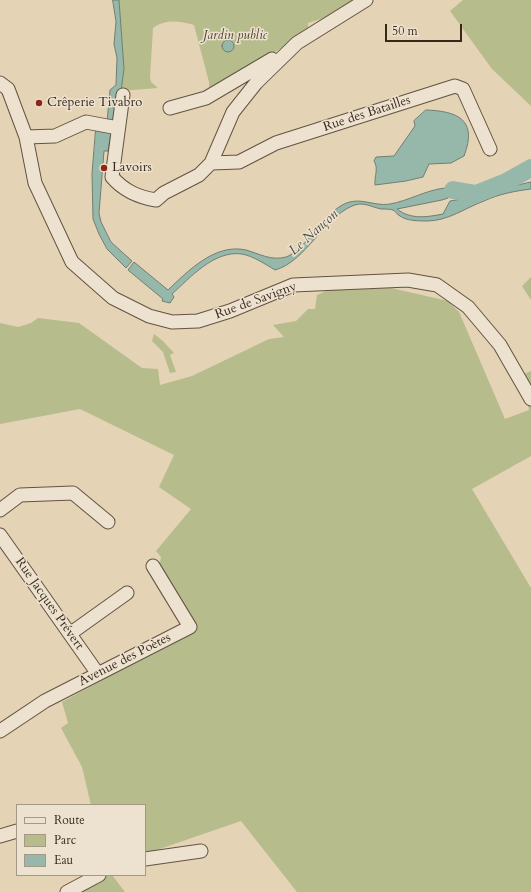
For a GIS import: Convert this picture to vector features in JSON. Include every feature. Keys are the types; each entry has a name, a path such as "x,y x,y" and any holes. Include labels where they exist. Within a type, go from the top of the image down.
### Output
{"street":[{"path":"170,108 206,98 257,69 366,0"},
{"path":"123,95 116,128 112,177 118,185 138,197 156,200 164,193 199,175 211,163 233,112 256,83 296,43"},
{"name":"Rue de Savigny","path":"0,83 8,89 26,140 35,183 72,262 113,298 149,316 172,322 198,321 230,311 293,285 408,280 436,285 468,307 500,345 531,399"},
{"name":"Rue des Batailles","path":"211,163 239,162 276,143 454,86 463,89 490,149"},
{"path":"26,140 55,136 86,122 116,128"},
{"path":"0,510 20,495 73,493 108,522"},
{"name":"Rue Jacques Prévert","path":"0,535 71,633 98,674"},
{"name":"Avenue des Poètes","path":"0,731 45,701 190,627 153,566"},
{"path":"71,633 127,593"},
{"path":"0,836 16,830"},
{"path":"146,859 201,851"},
{"path":"67,892 97,876"}],"green space":[{"name":"Jardin public","path":"119,0 359,0 330,16 308,23 308,31 236,77 209,91 209,82 194,25 178,22 163,23 153,28 150,78 151,82 158,88 121,91 124,69"},
{"path":"463,0 531,0 531,106 492,69 450,11"},
{"path":"531,277 531,300 522,286"},
{"path":"391,288 448,301 459,312 505,419 529,410 522,375 531,371 531,456 472,489 531,588 531,892 297,892 241,821 146,854 146,804 91,804 82,767 61,728 68,723 62,702 194,630 158,571 161,557 156,551 191,509 159,487 174,455 80,409 0,424 0,323 18,327 31,323 38,318 79,323 142,368 158,369 160,385 192,376 269,339 284,337 273,325 296,321 308,309 315,309 317,295 328,290"},
{"path":"154,334 174,353 170,355 176,372 170,373 163,352 152,341"},
{"path":"91,876 113,876 125,892 66,892"}],"water":[{"path":"113,0 119,0 124,69 121,91 113,124 107,122 110,90 116,85 117,58 114,44 116,22"},
{"path":"230,40 233,41 233,51 226,52 223,51 222,44 223,41"},
{"path":"426,110 456,116 467,126 468,144 464,156 451,163 429,164 423,177 375,185 376,170 374,161 376,157 394,156 415,126 414,121"},
{"path":"96,129 111,133 108,151 104,151 99,213 101,222 111,242 132,261 126,268 107,249 93,219 92,174"},
{"path":"531,166 531,171 519,175 503,186 483,193 481,190"},
{"path":"531,182 531,189 495,196 449,217 435,220 410,220 403,218 395,211 389,209 381,209 363,204 352,206 332,220 305,250 286,265 275,270 250,256 232,254 222,256 203,266 187,280 172,294 174,297 170,303 162,301 163,299 128,270 134,262 168,290 203,260 224,251 235,249 246,250 270,258 286,257 306,242 333,212 339,207 352,201 390,204 445,188 475,192 476,195 450,195 448,198 442,200 397,209 408,215 419,217 431,216 443,214 450,201 470,197"}],"waterway":[{"name":"Le Nançon","path":"453,190 476,194 506,182 531,168"}],"place":[{"name":"Crêperie Tivabro","path":"39,103"},
{"name":"Lavoirs","path":"104,168"}]}
